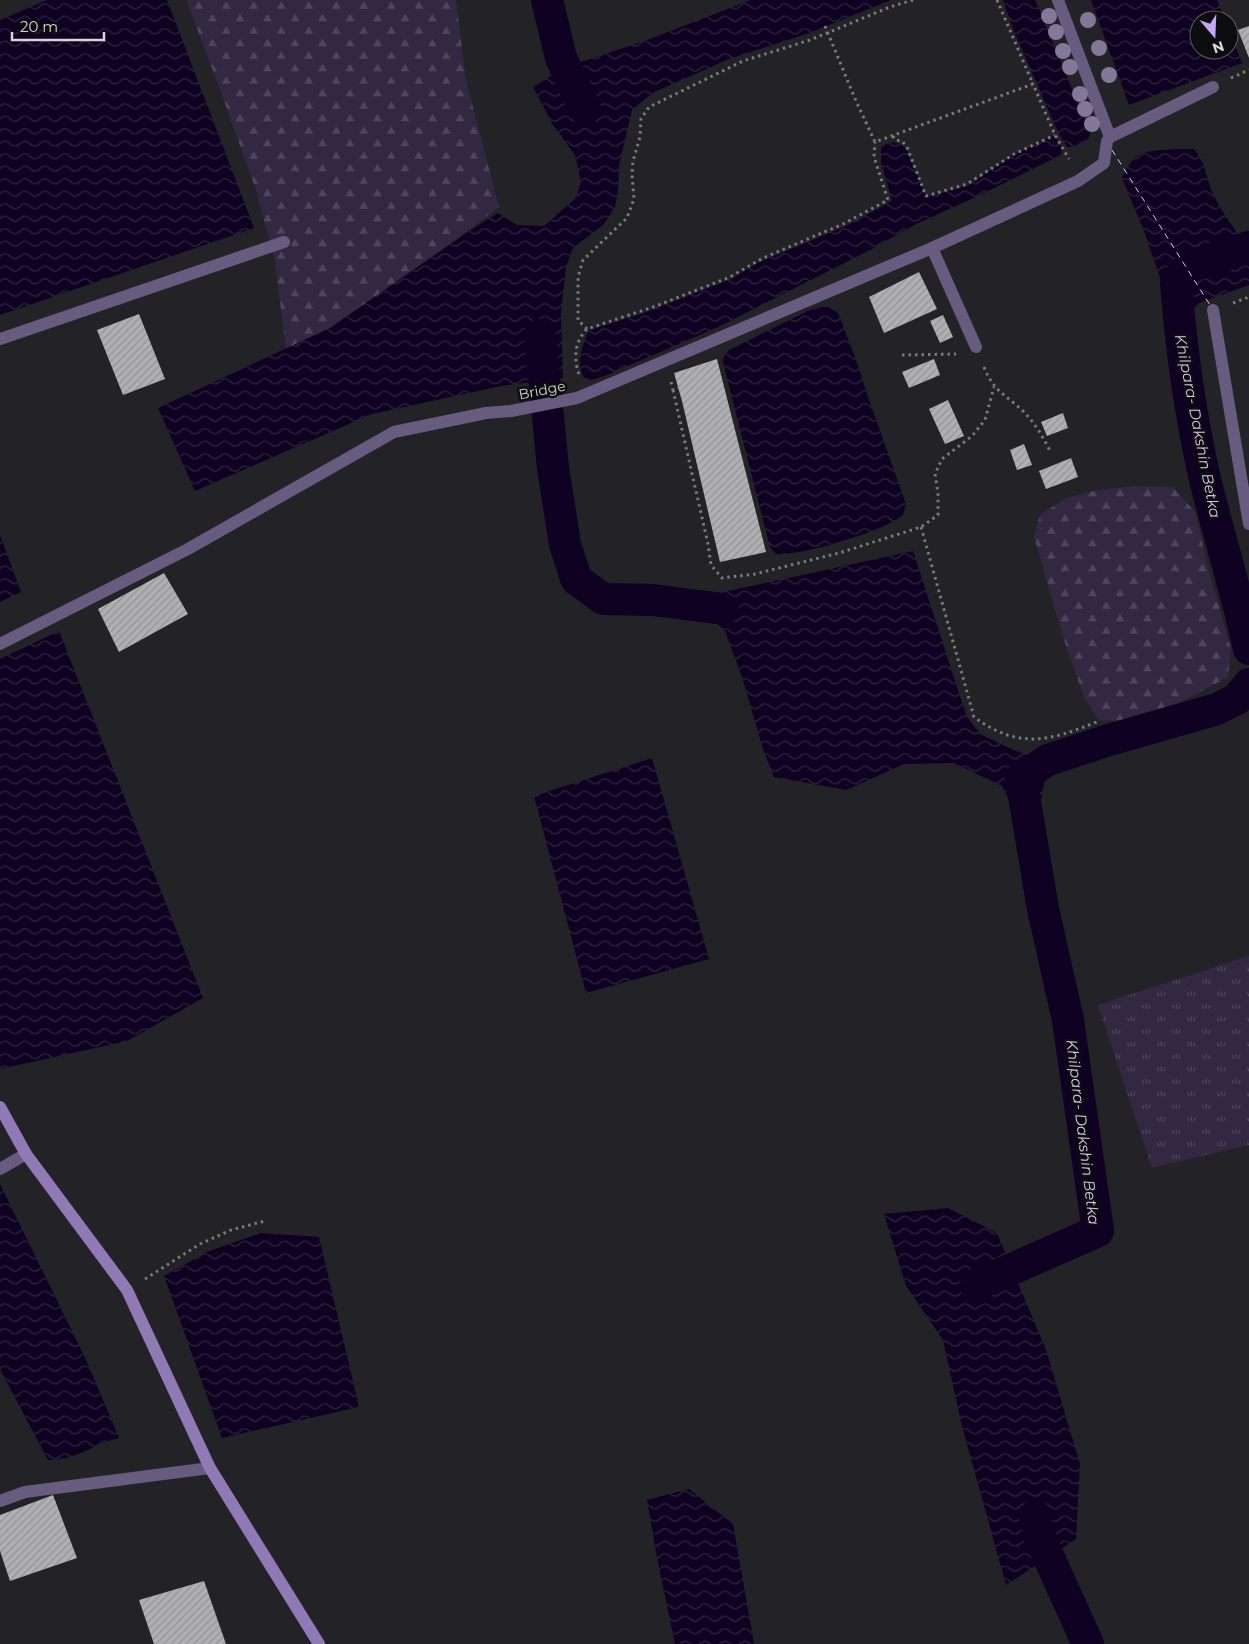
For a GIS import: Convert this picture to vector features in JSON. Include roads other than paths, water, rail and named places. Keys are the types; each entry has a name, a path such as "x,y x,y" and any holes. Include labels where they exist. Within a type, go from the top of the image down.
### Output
{"street":[{"path":"1058,0 1110,137 1213,87"},
{"name":"Bridge","path":"0,644 188,550 394,432 486,413 512,411 577,398 591,393 932,248 1078,181 1104,163 1107,141 1110,137"},
{"path":"0,339 284,242"},
{"path":"932,248 976,346"},
{"path":"1213,310 1249,524"},
{"path":"0,1107 26,1154 127,1290 210,1468 320,1644"},
{"path":"0,1169 26,1154"},
{"path":"0,1501 26,1492 210,1468"}],"water":[{"path":"47,0 167,0 254,228 0,315 0,20"},
{"path":"751,0 891,0 809,33 729,59 652,93 632,110 619,165 615,207 604,224 573,248 566,267 561,313 563,378 501,386 372,414 195,491 158,408 330,328 469,231 498,213 517,225 544,226 576,198 581,182 575,155 553,125 533,87 566,67 647,40"},
{"path":"1003,0 1035,0 1090,132 1089,138 1077,147 1067,147 1058,132 1013,29"},
{"path":"1091,0 1217,0 1221,10 1189,10 1189,60 1239,60 1239,56 1242,63 1129,105"},
{"path":"1053,136 1060,143 1062,153 1059,156 916,224 874,248 716,328 607,375 592,380 584,378 581,372 580,360 582,348 589,330 641,314 731,279 757,263 844,227 892,201 881,162 881,148 888,144 894,142 906,149 926,197 967,186 1014,155"},
{"path":"1174,149 1194,149 1204,166 1211,190 1223,212 1240,237 1249,237 1249,285 1199,303 1189,313 1184,333 1176,333 1172,313 1144,231 1122,178 1132,162 1142,154"},
{"path":"816,307 828,307 838,313 906,504 903,515 866,533 801,552 776,554 770,547 723,362 724,356 729,350"},
{"path":"0,535 21,592 0,602"},
{"path":"913,551 966,715 980,734 1029,756 1047,753 1054,764 1045,779 1036,825 1021,823 1002,786 954,763 904,764 846,790 774,777 763,749 743,680 725,631 714,620 678,609 680,596 719,593"},
{"path":"59,631 203,998 127,1041 0,1069 0,659"},
{"path":"652,758 709,959 586,993 534,796"},
{"path":"0,1184 87,1362 119,1438 67,1458 48,1460 0,1369"},
{"path":"948,1208 997,1233 1046,1350 1080,1464 1076,1539 1006,1585 962,1426 943,1340 906,1286 884,1214"},
{"path":"261,1233 319,1237 359,1407 222,1438 164,1276 209,1251"},
{"path":"689,1489 733,1524 754,1644 675,1644 647,1500"}],"waterway":[{"path":"547,0 561,58 585,109"},
{"name":"Khilpara- Dakshin Betka","path":"1249,247 1189,267 1176,283 1194,427 1209,497 1249,649"},
{"path":"540,335 553,468 565,544 576,579 603,599 653,600 723,609"},
{"name":"Khilpara- Dakshin Betka","path":"977,1289 976,1285 1098,1231 1068,1020 1043,909 1021,778 1048,760 1109,740 1217,709 1237,699 1249,684"},
{"name":"Khilpara- Dakshin Betka","path":"1035,1516 1040,1538 1088,1644"}]}
